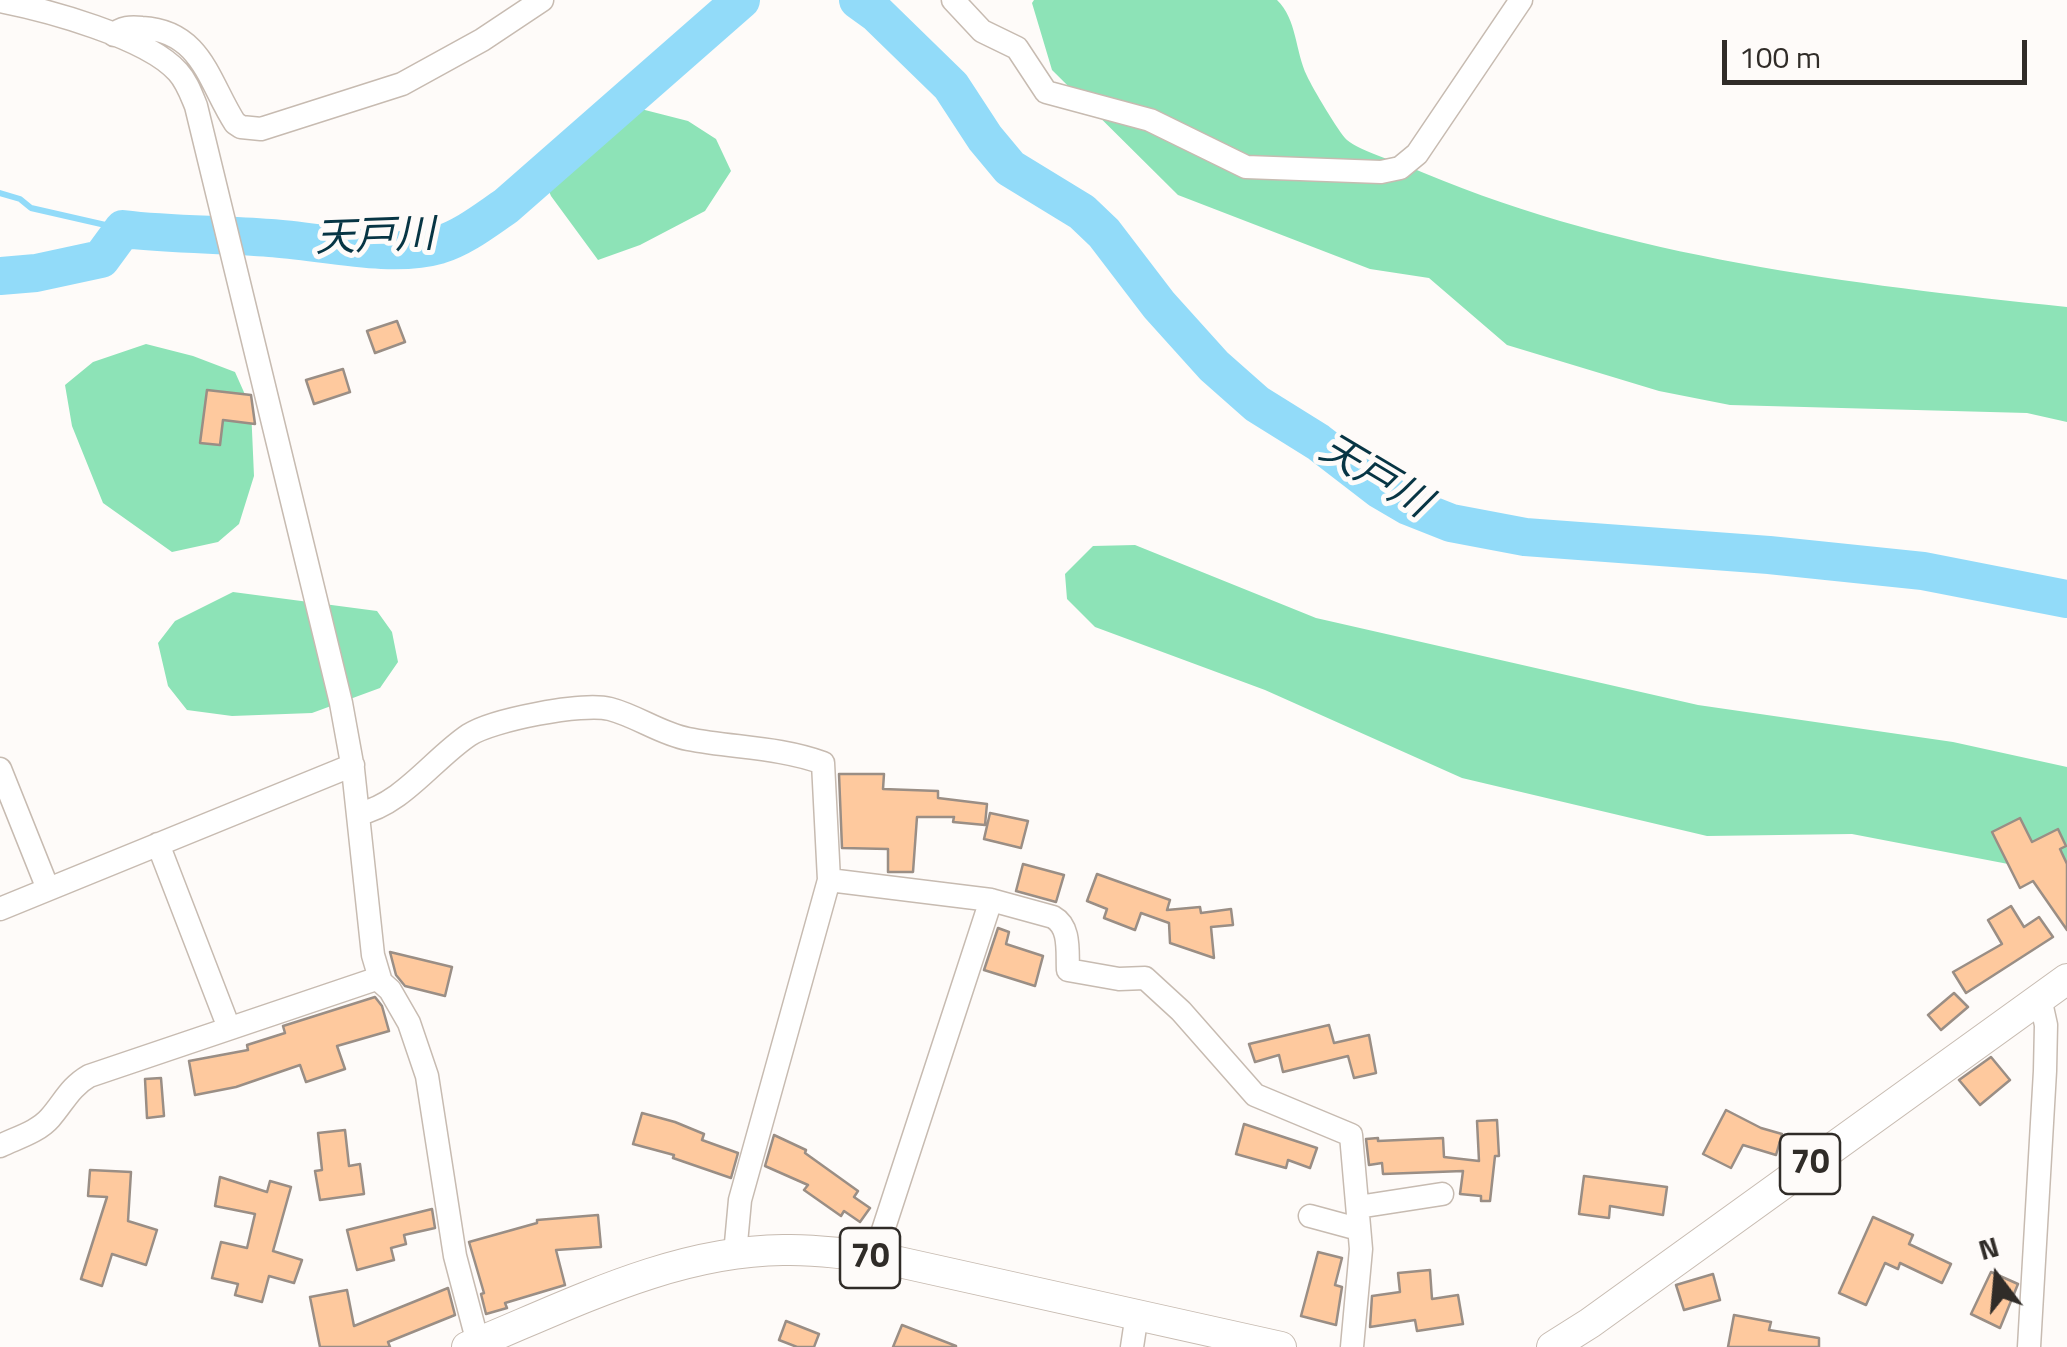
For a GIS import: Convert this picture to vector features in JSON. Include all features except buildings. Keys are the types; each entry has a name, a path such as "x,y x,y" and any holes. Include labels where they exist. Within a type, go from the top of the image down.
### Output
{"main road":[{"name":"70","path":"1552,1347 2067,978"},
{"name":"70","path":"472,1345 688,1262 783,1250 874,1258 1280,1347"}],"street":[{"path":"114,36 122,28 144,28 176,38 205,63 234,123 261,129 402,84 482,40 542,0"},
{"path":"953,0 982,31 1017,48 1046,92 1150,120 1246,167 1380,172 1400,168 1417,154 1521,0"},
{"path":"0,1 51,14 150,52 176,68 196,106 316,594 353,765 362,878 379,978 409,1023 427,1076 454,1256 472,1345"},
{"path":"358,814 384,804 478,731 539,714 587,707 605,708 675,736 774,750 823,763 829,880 740,1200 735,1254"},
{"path":"0,909 353,765"},
{"path":"0,770 48,889"},
{"path":"158,844 229,1028"},
{"path":"829,880 991,900 1060,921 1066,938 1068,970 1120,979 1144,978 1181,1011 1254,1095 1351,1135 1360,1267 1352,1347"},
{"path":"874,1258 991,900"},
{"path":"0,1146 40,1128 69,1091 89,1076 379,978"},
{"path":"2030,1347 2046,1056 2046,1025 2040,998"},
{"path":"1310,1216 1358,1218 1442,1194"},
{"path":"1132,1347 1137,1314"}],"green space":[{"path":"1034,0 1277,0 1292,26 1307,76 1338,129 1353,144 1384,158 1501,202 1660,247 1822,277 2067,307 2067,422 2027,413 1730,405 1659,391 1507,345 1429,278 1370,269 1178,195 1052,70"},
{"path":"641,109 688,121 716,139 731,171 705,211 640,245 598,260 551,196 541,173 558,142 600,118"},
{"path":"146,344 235,372 251,408 254,476 239,524 218,542 172,552 103,503 72,426 65,385 93,362"},
{"path":"1135,545 1316,618 1698,705 1953,742 2067,767 2067,881 2029,868 1852,834 1707,836 1462,778 1265,690 1095,627 1067,599 1065,574 1093,546"},
{"path":"233,592 377,611 392,632 398,662 380,688 312,713 232,716 187,710 168,686 158,643 175,621"}],"waterway":[{"name":"天戸川","path":"0,276 36,273 101,259 123,229 270,238 378,250 420,249 448,242 506,206 741,0"},
{"name":"天戸川","path":"858,0 951,86 1010,168 1082,212 1104,233 1159,305 1214,366 1257,404 1408,506 1451,523 1525,537 1923,571 2067,599"},
{"path":"0,193 20,199 31,208 123,229"}]}
